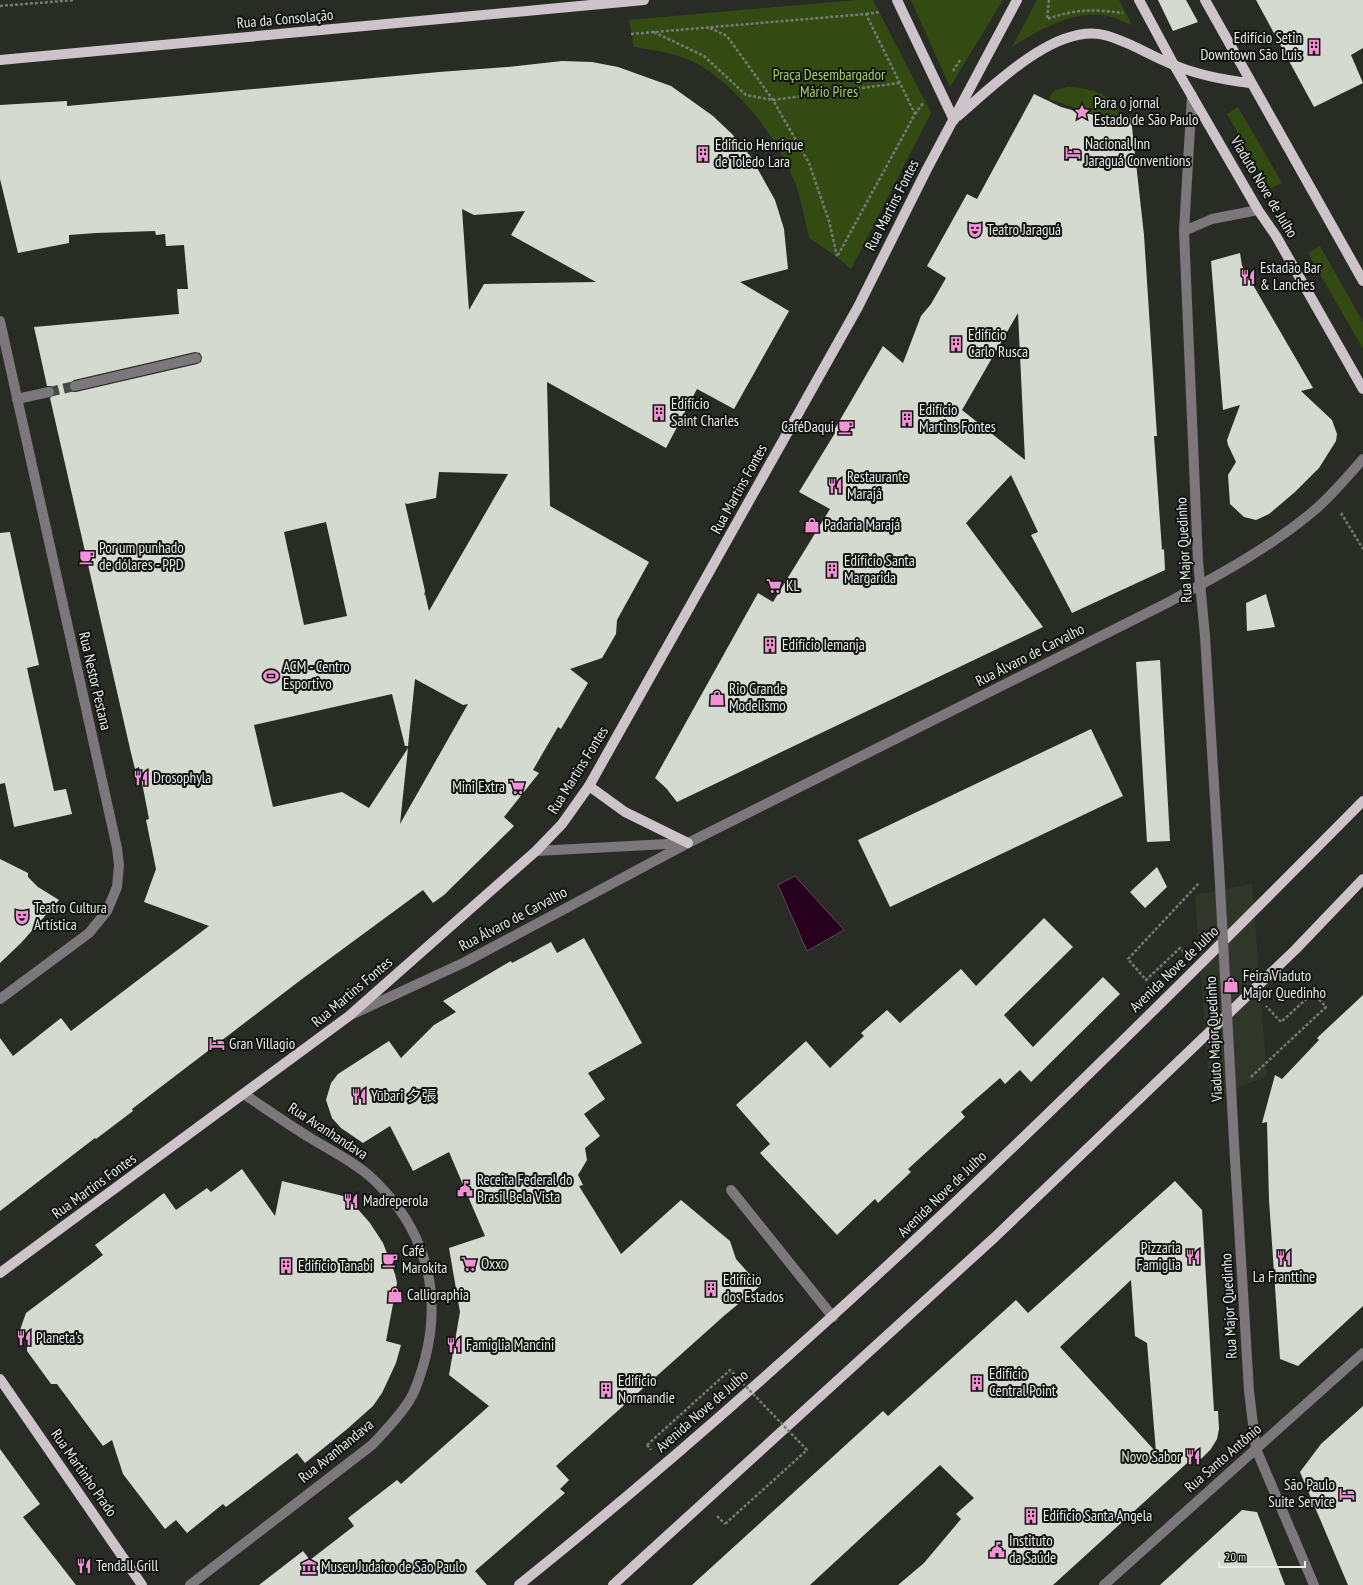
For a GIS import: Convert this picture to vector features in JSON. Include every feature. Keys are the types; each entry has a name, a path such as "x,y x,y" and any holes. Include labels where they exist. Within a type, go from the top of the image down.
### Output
{"main road":[{"name":"Rua da Consolação","path":"0,60 644,0"},
{"path":"897,0 954,120"},
{"name":"Rua Martins Fontes","path":"0,1273 349,1016 536,851 562,824 589,786 858,307 877,266 1017,0"},
{"name":"Viaduto Nove de Julho","path":"1139,0 1174,65 1258,210 1276,236 1363,388"},
{"path":"1205,0 1250,83 1363,281"},
{"name":"Rua Martins Fontes","path":"954,120 1032,56 1071,37 1089,34 1103,35 1126,42 1174,65 1224,80 1250,83"},
{"path":"589,786 625,812 688,843"},
{"name":"Avenida Nove de Julho","path":"520,1585 575,1541 833,1317 924,1232 1198,967 1363,801"},
{"path":"614,1585 994,1237 1252,992 1295,950 1363,879"},
{"name":"Rua Martinho Prado","path":"0,1378 142,1585"}],"street":[{"name":"Rua Major Quedinho","path":"1192,95 1184,232 1198,561 1205,636 1218,865"},
{"path":"1184,232 1212,219 1258,210"},
{"name":"Rua Nestor Pestana","path":"0,321 118,848 119,865 117,888 110,905 89,933 0,999"},
{"path":"75,386 196,358"},
{"path":"17,399 49,392"},
{"name":"Rua Álvaro de Carvalho","path":"349,1016 465,962 688,843 1167,603 1235,566 1280,538 1330,496 1363,459"},
{"name":"Rua Álvaro de Carvalho","path":"536,851 688,843"},
{"name":"Viaduto Major Quedinho","path":"1218,865 1235,1160"},
{"name":"Rua Avanhandava","path":"190,1585 372,1445 392,1424 410,1400 420,1375 428,1345 433,1306 430,1280 419,1244 394,1201 365,1174 244,1094"},
{"name":"Rua Major Quedinho","path":"1235,1160 1249,1391 1256,1449 1314,1585"},
{"path":"731,1190 833,1317"},
{"name":"Rua Santo Antônio","path":"1104,1585 1227,1473 1363,1353"}],"path":[{"path":"0,6 75,0"},
{"path":"1049,0 1047,19 1070,11 1096,10 1122,13"},
{"path":"631,34 880,12"},
{"path":"866,14 915,114"},
{"path":"710,27 727,36 773,100 809,162 829,221 837,256 915,114 925,101"},
{"path":"654,32 704,56 746,95 773,100 899,83"},
{"path":"1330,496 1363,549"},
{"path":"1198,967 1180,948 1146,980 1128,959 1218,865"},
{"path":"1232,1096 1326,1007 1313,993 1281,1022 1252,992"},
{"path":"647,1444 730,1370 807,1450 725,1524"}],"shaded area":[{"path":"795,876 844,930 807,951 778,885"},
{"name":"Feira Viaduto Major Quedinho","path":"1252,884 1267,1076 1210,1099 1195,895"}],"green space":[{"name":"Praça Desembargador Mário Pires","path":"856,0 873,0 931,113 851,269 837,257 809,238 798,191 789,168 780,151 746,104 718,78 696,63 670,54 634,47 629,20"},
{"path":"911,0 1003,0 950,87"},
{"path":"1037,0 1119,0 1132,25 1108,16 1095,15 1070,18 1058,22 1034,34 1012,47"},
{"path":"1068,87 1082,88 1103,95 1114,103 1119,109 1118,116 1091,113 1049,99 1056,90"},
{"path":"1238,107 1282,183 1270,189 1227,114"},
{"path":"1320,246 1363,322 1363,349 1308,253"}],"building":[{"path":"1158,0 1186,0 1198,22 1173,31"},
{"name":"Edifício Setin Downtown São Luis","path":"1256,0 1363,0 1363,48 1351,55 1363,83 1314,107"},
{"path":"562,61 592,62 618,67 671,86 713,116 732,134 751,157 775,200 784,229 788,269 740,282 789,311 734,409 697,389 666,448 547,382 550,506 649,562 617,620 616,634 602,658 570,669 588,683 561,729 558,727 533,770 539,773 504,817 514,826 444,895 433,903 423,890 302,979 132,1109 133,1111 96,1139 95,1138 0,1211 0,1038 13,1056 61,1018 71,1031 209,926 144,902 156,869 146,820 149,819 139,767 135,769 131,753 50,398 55,394 55,390 51,386 47,386 34,327 179,314 177,289 188,289 184,245 166,246 165,234 156,235 155,231 96,233 69,235 69,243 18,253 0,179 0,105 67,101 67,106","holes":["462,209 474,215 525,211 511,235 596,282 484,284 469,310","195,352 200,353 202,357 201,362 197,364 76,392 73,392 69,388 69,384 74,380","439,472 508,474 429,611 425,594 424,596 425,591 405,503 407,504 436,498","326,522 347,616 304,625 284,532","415,679 463,705 468,704 400,824 408,748 369,808 342,792 273,807 254,725 392,694 405,746 408,746"]},
{"path":"1034,94 1061,107 1079,112 1110,118 1131,118 1144,235 1157,436 1154,436 1162,550 1164,549 1165,570 1072,613 1031,535 1038,532 1011,475 966,523 1043,627 677,802 666,788 655,778 758,593 773,602 830,509 799,492 835,433 833,432 883,346 903,363 921,316 931,304 946,278 927,266 967,194 977,199","holes":["1018,313 1025,460 962,410"]},
{"path":"1240,253 1242,266 1313,388 1301,391 1332,420 1337,434 1336,441 1319,468 1295,492 1269,514 1256,520 1244,517 1230,504 1228,475 1236,462 1227,440 1240,405 1223,410 1211,261"},
{"path":"10,532 39,665 27,668 54,791 66,789 72,814 14,827 5,783 0,784 0,533"},
{"path":"1266,594 1275,627 1247,631 1246,603"},
{"path":"1160,660 1170,841 1147,842 1136,662"},
{"path":"1091,729 1123,796 890,907 858,840"},
{"name":"Teatro Cultura Artística","path":"0,859 28,873 28,877 38,887 59,900 21,943 0,963"},
{"path":"1157,867 1167,887 1145,908 1130,892"},
{"path":"1044,918 1073,947 1004,1015 1033,1047 1103,977 1120,994 1031,1082 1020,1070 1005,1084 1000,1078 961,1112 965,1117 908,1169 911,1172 878,1203 875,1199 837,1235 760,1153 770,1144 736,1105 806,1041 830,1068 864,1036 861,1033 887,1010 900,1023 961,969 976,986"},
{"path":"584,938 642,1043 588,1073 605,1099 584,1114 600,1136 585,1148 587,1160 578,1175 583,1185 579,1186 621,1254 681,1200 730,1241 736,1259 760,1286 725,1315 556,1466 569,1480 560,1489 565,1493 475,1571 487,1585 259,1585 303,1551 310,1560 354,1526 348,1518 397,1480 401,1484 489,1406 449,1375 460,1312 449,1248 485,1236 449,1152 413,1171 390,1126 363,1143 341,1128 332,1118 326,1100 331,1083 338,1074 389,1041 401,1058 434,1025 456,1012 443,1001 511,961 512,963 551,942 557,953"},
{"path":"1363,995 1363,1306 1298,1366 1280,1359 1269,1200 1267,1122 1262,1123 1275,1075 1282,1079 1319,1040 1317,1038"},
{"path":"242,1169 275,1216 282,1181 347,1197 370,1223 383,1243 395,1274 397,1283 386,1341 401,1345 396,1363 382,1393 373,1406 305,1463 297,1453 226,1507 223,1504 187,1533 176,1520 165,1529 123,1474 112,1440 103,1446 57,1384 51,1384 27,1351 27,1341 20,1330 26,1313 103,1255 95,1245 164,1193 176,1210 207,1188 211,1192"},
{"path":"1175,1181 1202,1210 1214,1411 1218,1411 1219,1429 1217,1439 1211,1449 1201,1459 1197,1454 1053,1585 898,1585 924,1563 961,1519 956,1514 974,1498 940,1465 810,1585 692,1585 883,1411 888,1416 1016,1300 1028,1313","holes":["1131,1280 1135,1336 1147,1343 1156,1452 1060,1347"]},
{"path":"1363,1406 1363,1585 1348,1585 1300,1472 1321,1444"},
{"path":"0,1449 40,1504 23,1517 76,1585 0,1585"},
{"path":"1242,1510 1257,1512 1285,1585 1160,1585"}],"tunnel":[{"path":"49,392 75,386"}],"place":[{"name":"Edifício Setin Downtown São Luis","path":"1314,47"},
{"name":"Para o jornal Estado de São Paulo","path":"1082,112"},
{"name":"Nacional Inn Jaraguá Conventions","path":"1073,153"},
{"name":"Edificio Henrique de Toledo Lara","path":"703,154"},
{"name":"Teatro Jaraguá","path":"975,230"},
{"name":"Estadão Bar & Lanches","path":"1248,277"},
{"name":"Edifício Carlo Rusca","path":"956,344"},
{"name":"Edifício Saint Charles","path":"659,413"},
{"name":"Edifício Martins Fontes","path":"907,419"},
{"name":"CaféDaqui","path":"846,427"},
{"name":"Restaurante Marajá","path":"835,486"},
{"name":"Padaria Marajá","path":"812,525"},
{"name":"Por um punhado de dólares - PPD","path":"87,557"},
{"name":"Edifício Santa Margarida","path":"832,570"},
{"name":"KL","path":"774,586"},
{"name":"Edifício Iemanja","path":"770,645"},
{"name":"ACM - Centro Esportivo","path":"271,676"},
{"name":"Rio Grande Modelismo","path":"717,698"},
{"name":"Drosophyla","path":"141,778"},
{"name":"Mini Extra","path":"517,787"},
{"name":"Teatro Cultura Artística","path":"22,917"},
{"name":"Feira Viaduto Major Quedinho","path":"1231,985"},
{"name":"Gran Villagio","path":"217,1044"},
{"name":"Yūbari 夕張","path":"359,1096"},
{"name":"Receita Federal do Brasil Bela Vista","path":"465,1189"},
{"name":"Madreperola","path":"351,1201"},
{"name":"Pizzaria Famiglia","path":"1193,1257"},
{"name":"La Franttine","path":"1284,1258"},
{"name":"Café Marokita","path":"390,1260"},
{"name":"Oxxo","path":"469,1264"},
{"name":"Edifício Tanabi","path":"286,1266"},
{"name":"Edifício dos Estados","path":"711,1289"},
{"name":"Calligraphia","path":"395,1295"},
{"name":"Planeta's","path":"24,1338"},
{"name":"Famiglia Mancini","path":"454,1345"},
{"name":"Edifício Central Point","path":"977,1383"},
{"name":"Edifício Normandie","path":"606,1390"},
{"name":"Novo Sabor","path":"1193,1457"},
{"name":"São Paulo Suite Service","path":"1347,1494"},
{"name":"Edifício Santa Angela","path":"1031,1516"},
{"name":"Instituto da Saúde","path":"997,1550"},
{"name":"Tendall Grill","path":"84,1566"},
{"name":"Museu Judaico de São Paulo","path":"309,1567"}]}
